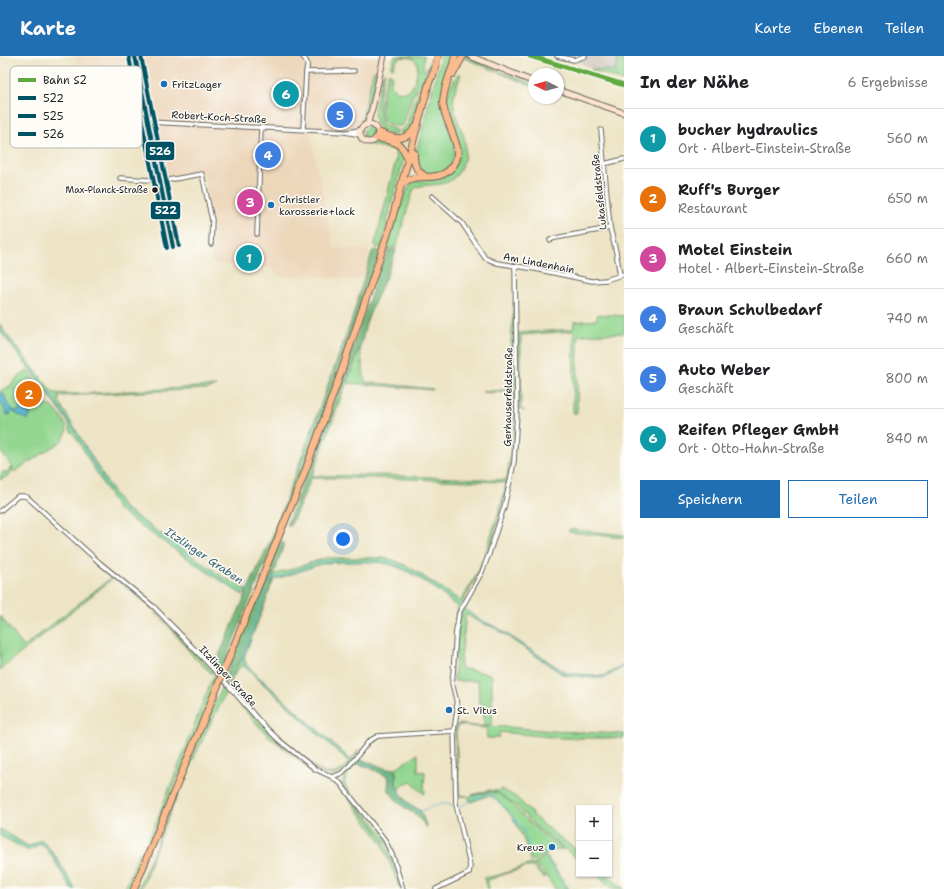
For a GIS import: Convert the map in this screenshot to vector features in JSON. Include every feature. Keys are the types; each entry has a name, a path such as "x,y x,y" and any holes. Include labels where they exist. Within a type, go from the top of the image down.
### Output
{"main road":[{"path":"377,135 369,142 364,140 361,133 364,126 367,125 372,109 384,56"},
{"path":"134,889 258,589 324,423 385,244 429,83 438,56"},
{"path":"450,78 455,56"},
{"path":"405,182 412,178 425,176 433,177 444,174 453,166 456,158 456,143 446,119 444,92 450,78 463,56"},
{"path":"470,56 528,80"},
{"path":"389,230 395,216 414,153 432,83 433,73"},
{"path":"564,92 624,113"},
{"path":"372,109 374,126 377,135"},
{"path":"377,135 404,138 410,134 418,123"},
{"path":"367,125 374,126"},
{"path":"377,135 402,146 407,162"},
{"path":"414,153 415,167 420,174 425,176"}],"street":[{"path":"135,56 137,66"},
{"path":"302,56 307,61 308,65 306,72 303,129"},
{"path":"557,56 574,60 585,56"},
{"path":"306,72 354,71"},
{"path":"142,90 173,247"},
{"name":"Robert-Koch-Straße","path":"142,121 361,133"},
{"path":"257,234 261,127"},
{"name":"Lukasfeldstraße","path":"602,130 610,228 622,275"},
{"path":"604,164 624,159"},
{"path":"120,178 170,180 200,174 203,175 212,220 211,244"},
{"name":"Am Lindenhain","path":"432,196 462,223 485,258 497,263 592,281 606,280 622,275"},
{"path":"550,240 610,228"},
{"name":"Gerhauserfeldstraße","path":"436,889 469,873 470,866 456,804 454,731 457,710 452,683 458,618 462,606 482,572 489,554 505,500 514,462 517,411 515,267"},
{"name":"Itzlinger Straße","path":"0,511 16,497 22,495 27,497 100,563 147,601 220,676 258,720 280,741 315,769 332,777 340,783 385,840 393,857 403,889"},
{"path":"340,783 342,774 369,740 378,736 454,731"},
{"path":"332,777 342,774"}],"shaded area":[{"path":"76,56 379,56 378,63 374,68 359,126 348,129 309,127 334,248 368,250 369,254 363,275 360,278 355,279 278,276 273,269 268,267 211,264 211,251 213,247 213,221 203,171 160,179 153,177 155,175 150,149 122,148 142,148 142,118 144,118 142,109 142,66 78,66"},
{"path":"560,56 618,56 616,71 592,69 580,62"}],"green space":[{"path":"395,56 424,56 423,70 425,71 431,59 424,78 412,97 403,125 399,126 391,125 385,122 382,117 381,102 387,78 389,72 392,75 391,85 397,91 406,92 412,88 416,76 417,63 414,59 403,58 398,59 394,67 391,68"},
{"path":"441,56 453,56 441,104 455,146 452,162 446,170 431,175 424,172 418,166 416,153"},
{"path":"465,56 528,82 528,85 464,58"},
{"path":"618,56 624,56 624,81 591,70 616,71"},
{"path":"434,58 413,128 409,133 400,137 401,130 407,125 413,103"},
{"path":"377,69 367,121 356,128 361,124 373,72"},
{"path":"385,72 379,100 381,120 385,126 397,130 396,136 381,131 374,116 375,105 383,73"},
{"path":"461,74 455,90 454,103 456,116 465,142 465,153 461,169 450,181 442,184 416,187 413,191 396,248 386,248 407,190 412,182 442,178 452,170 457,162 460,147 450,121 447,102 449,90 453,82 457,75"},
{"path":"371,127 374,128 374,138 367,139 364,138 363,131 364,128"},
{"path":"378,141 393,143 391,150 366,143"},
{"path":"397,145 400,147 404,159 381,248 376,247 375,244 396,160 395,152"},
{"path":"374,250 380,251 308,458 285,514 282,514 281,513 351,322 372,252"},
{"path":"388,250 396,250 366,324 361,344 318,460 290,526 287,524 343,378 381,264 386,258"},
{"path":"514,303 516,385 505,391 495,393 482,392 504,390 511,385 513,373 510,350"},
{"path":"598,314 624,316 624,333 578,335 577,413 573,413 574,331 521,335 521,409 525,411 519,409 518,333 573,329 574,322 596,320"},
{"path":"0,324 3,330 53,393 76,394 216,386 208,389 59,396 59,402 124,508 223,577 247,590 243,595 201,568 118,510 76,437 70,430 68,422 45,389 0,331"},
{"path":"360,348 365,382 433,390 347,383"},
{"path":"27,371 40,387 43,405 52,406 59,414 65,423 66,432 60,442 14,472 12,467 11,474 0,480 0,475 3,472 7,472 11,467 7,459 0,451 0,391 10,386 16,379"},
{"path":"513,390 515,393 515,439 509,480 506,481 508,483 506,492 489,550 456,619 458,608 443,595 426,582 407,571 384,563 332,562 321,564 274,580 269,591 273,575 326,558 382,558 393,560 409,567 461,601 476,576 484,558 503,498 506,483 375,478 311,478 312,476 381,475 506,480 514,428"},
{"path":"281,513 285,514 274,542 270,541"},
{"path":"569,529 624,535 624,538 569,532"},
{"path":"270,541 274,542 220,673 215,668 217,660"},
{"path":"282,542 284,543 266,601 244,657 237,665 230,683 225,677 279,544"},
{"path":"113,576 148,604 212,670 212,674 193,656 167,624 147,604 115,578 0,670 0,616 24,647"},
{"path":"463,608 480,620 498,628 566,673 604,676 624,665 624,667 604,678 568,676 562,674 495,628 477,621 466,614 460,668 490,674 492,676 492,725 484,725 484,704 479,703 478,681 454,681 458,626"},
{"path":"244,657 246,664 259,677 351,760 361,747 349,766 341,773 336,775 326,774 321,771 329,774 335,773 343,769 349,762 246,668 241,665 236,674 233,676 237,665"},
{"path":"215,675 218,677 216,684 132,889 125,889 139,853 142,854 147,843 212,679"},
{"path":"225,677 259,716 298,754 266,725 225,679"},
{"path":"224,683 227,687 223,699 179,792 141,889 138,889 207,719"},
{"path":"230,691 288,750 313,769 326,776 320,775 313,771 266,734 228,692"},
{"path":"460,724 552,731 624,734 624,738 562,738 499,732 499,738 487,738 486,728 459,725 456,733 459,795 467,796 458,796 455,736 456,726"},
{"path":"418,754 418,771 425,772 424,794 410,781 398,789 396,784 396,768"},
{"path":"357,758 388,769 396,768 396,784 398,789 407,802 421,811 427,828 417,815 406,809 396,800 388,789 389,777 366,766 353,763"},
{"path":"353,763 356,764 347,776 345,784 359,805 382,831 390,843 395,853 403,881 389,846 342,784 345,774"},
{"path":"329,777 341,786 383,839 402,889 400,889 382,843 339,786 327,778"},
{"path":"501,789 516,797 541,823 576,850 576,858 536,827 517,806 500,794 490,791 472,795 489,790 498,791"},
{"path":"489,792 496,793 508,800 528,822 563,849 550,852 531,862 517,825 506,810 491,796 471,802 468,797"},
{"path":"0,829 28,846 42,840 57,858 75,889 71,889 43,844 39,844 29,851 0,836"},
{"path":"546,856 569,889 555,889 543,871 535,863"},
{"path":"531,864 536,866 545,877 543,878 533,867 526,867 488,880 489,889 487,889 484,878 499,875"},
{"path":"600,877 610,877 624,889 614,889"}],"water":[{"path":"1,393 4,394 7,404 13,410 18,412 21,405 25,407 25,410 31,413 28,420 11,411 10,415 6,414 3,404 0,402"}],"waterway":[{"name":"Itzlinger Graben","path":"0,328 46,388 78,435 113,497 122,509 239,592 255,586"},
{"path":"270,580 320,562 382,561 393,563 420,576 460,605"},
{"name":"Itzlinger Graben","path":"262,583 269,580 242,658 243,664 350,761"},
{"path":"464,608 476,618 497,628 565,674 605,677 624,666"},
{"name":"Itzlinger Graben","path":"355,762 393,774 394,787 399,798 408,806 419,812 442,804 449,804 455,807"},
{"name":"Itzlinger Graben","path":"460,807 473,799 488,794 493,795 523,829 529,848 544,854"},
{"path":"0,833 28,848 41,842 57,862 73,889"},
{"name":"Itzlinger Graben","path":"546,858 568,889"}],"rail line":[{"name":"S2","path":"530,56 624,85"}],"transit line":[{"name":"522","path":"135,56 137,66"},
{"name":"526","path":"141,56 179,246"},
{"name":"525","path":"129,57 131,66"},
{"name":"522","path":"142,91 173,247"},
{"name":"525","path":"142,122 167,248"}],"place":[{"name":"FritzLager","path":"164,84"},
{"name":"Reifen Pfleger GmbH","path":"286,94"},
{"name":"Auto Weber","path":"340,115"},
{"name":"Braun Schulbedarf","path":"268,155"},
{"name":"Max-Planck-Straße","path":"155,190"},
{"name":"Motel Einstein","path":"250,202"},
{"name":"Christler karosserie+lack","path":"271,205"},
{"name":"bucher hydraulics","path":"249,258"},
{"name":"Ruff's Burger","path":"29,394"},
{"name":"St. Vitus","path":"449,710"},
{"name":"Kreuz","path":"552,847"}]}
